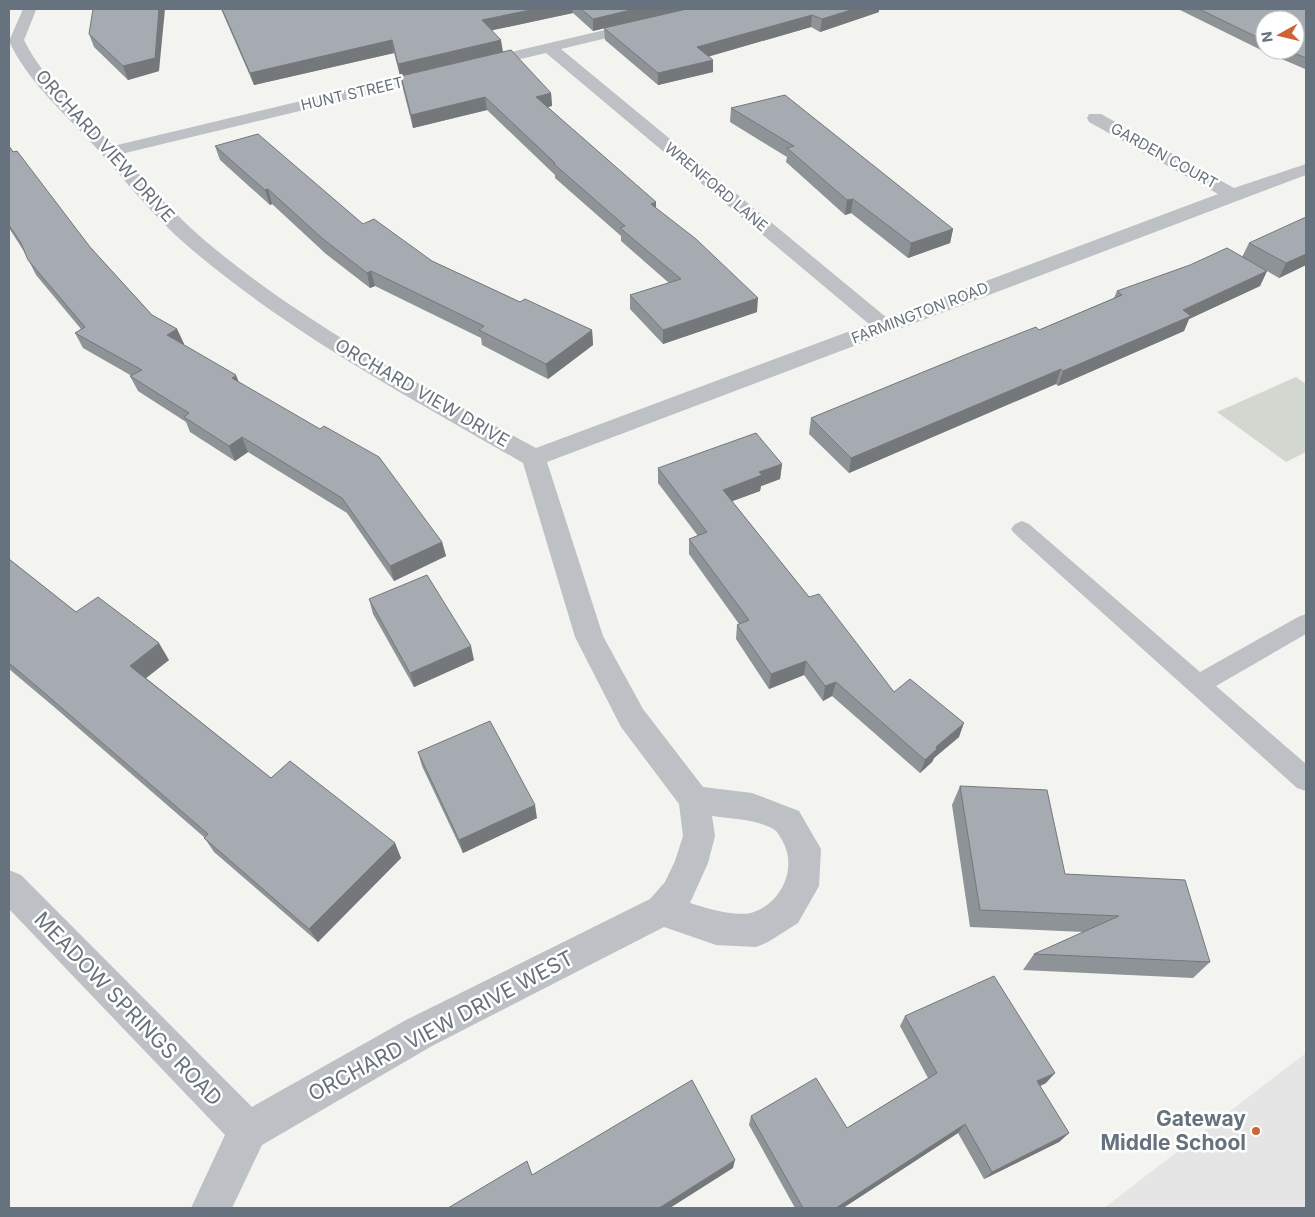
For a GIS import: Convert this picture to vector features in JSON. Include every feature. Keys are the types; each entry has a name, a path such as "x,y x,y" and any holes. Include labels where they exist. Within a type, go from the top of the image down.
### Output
{"street":[{"name":"HUNT STREET","path":"109,152 711,9"},
{"name":"ORCHARD VIEW DRIVE","path":"29,10 16,40 20,52 150,199 196,243 272,303 368,363 534,458"},
{"name":"WRENFORD LANE","path":"549,47 884,326"},
{"name":"GARDEN COURT","path":"1095,118 1233,195"},
{"name":"FARMINGTON ROAD","path":"534,458 1306,169"},
{"path":"534,458 589,637 632,718 694,800 752,807 788,822 805,849 802,886 786,912 756,930 716,928 662,910"},
{"name":"ORCHARD VIEW DRIVE WEST","path":"248,1131 419,1033 662,910 678,893 691,864 698,836 694,800"},
{"name":"MEADOW SPRINGS ROAD","path":"9,886 248,1131"},
{"path":"211,1208 248,1131"}],"lane":[{"path":"1022,529 1306,780"},
{"path":"1199,684 1306,623"}],"shaded area":[{"path":"1296,377 1306,384 1306,452 1286,462 1217,412"},
{"name":"Gateway Middle School","path":"1306,1053 1306,1208 1104,1208"}],"building":[{"path":"93,9 159,9 155,58 123,66 89,34"},
{"path":"222,9 535,9 482,20 501,40 398,64 392,40 250,73"},
{"path":"581,9 635,9 593,19"},
{"path":"687,9 854,9 822,19 812,15 697,47 713,60 658,73 604,28"},
{"path":"1199,9 1306,9 1306,58 1305,10 1255,10 1255,36"},
{"path":"511,50 551,93 536,97 656,202 651,204 696,239 758,298 663,330 630,295 681,279 620,228 625,226 554,164 485,97 411,115 401,76"},
{"path":"785,95 953,229 911,243 853,199 847,200 787,148 794,146 731,108"},
{"path":"258,134 363,224 374,219 432,261 520,302 525,299 592,330 546,364 479,330 484,326 371,271 367,273 323,239 268,189 265,190 215,146"},
{"path":"9,146 13,152 17,151 90,247 152,315 177,329 167,335 236,375 232,378 320,429 324,426 379,457 442,542 390,566 342,498 242,437 229,446 184,417 189,413 130,376 142,370 75,333 85,327 28,260 21,243 9,225"},
{"path":"1306,217 1306,254 1286,263 1249,243"},
{"path":"1227,248 1267,271 1183,310 1191,316 851,458 811,418 1036,327 1039,330 1122,295 1117,291 1190,265"},
{"path":"756,433 782,464 759,472 762,475 723,490 809,597 819,594 894,692 910,679 964,723 936,747 937,749 925,760 836,682 825,686 806,661 771,674 737,625 749,620 689,539 707,532 658,468"},
{"path":"9,559 76,612 98,597 159,643 130,666 271,778 290,761 395,843 309,929 204,838 208,834 9,663"},
{"path":"427,575 471,646 410,673 369,599"},
{"path":"490,721 535,805 459,840 418,752"},
{"path":"960,786 1047,790 1065,874 1185,880 1210,962 1034,954 1119,916 980,910"},
{"path":"994,976 1055,1073 1037,1081 1069,1133 992,1172 965,1124 836,1208 803,1208 751,1116 816,1078 847,1128 937,1073 905,1016"},
{"path":"692,1080 735,1160 659,1208 448,1208 527,1161 532,1175"}],"place":[{"name":"Gateway Middle School","path":"1256,1131"}]}
